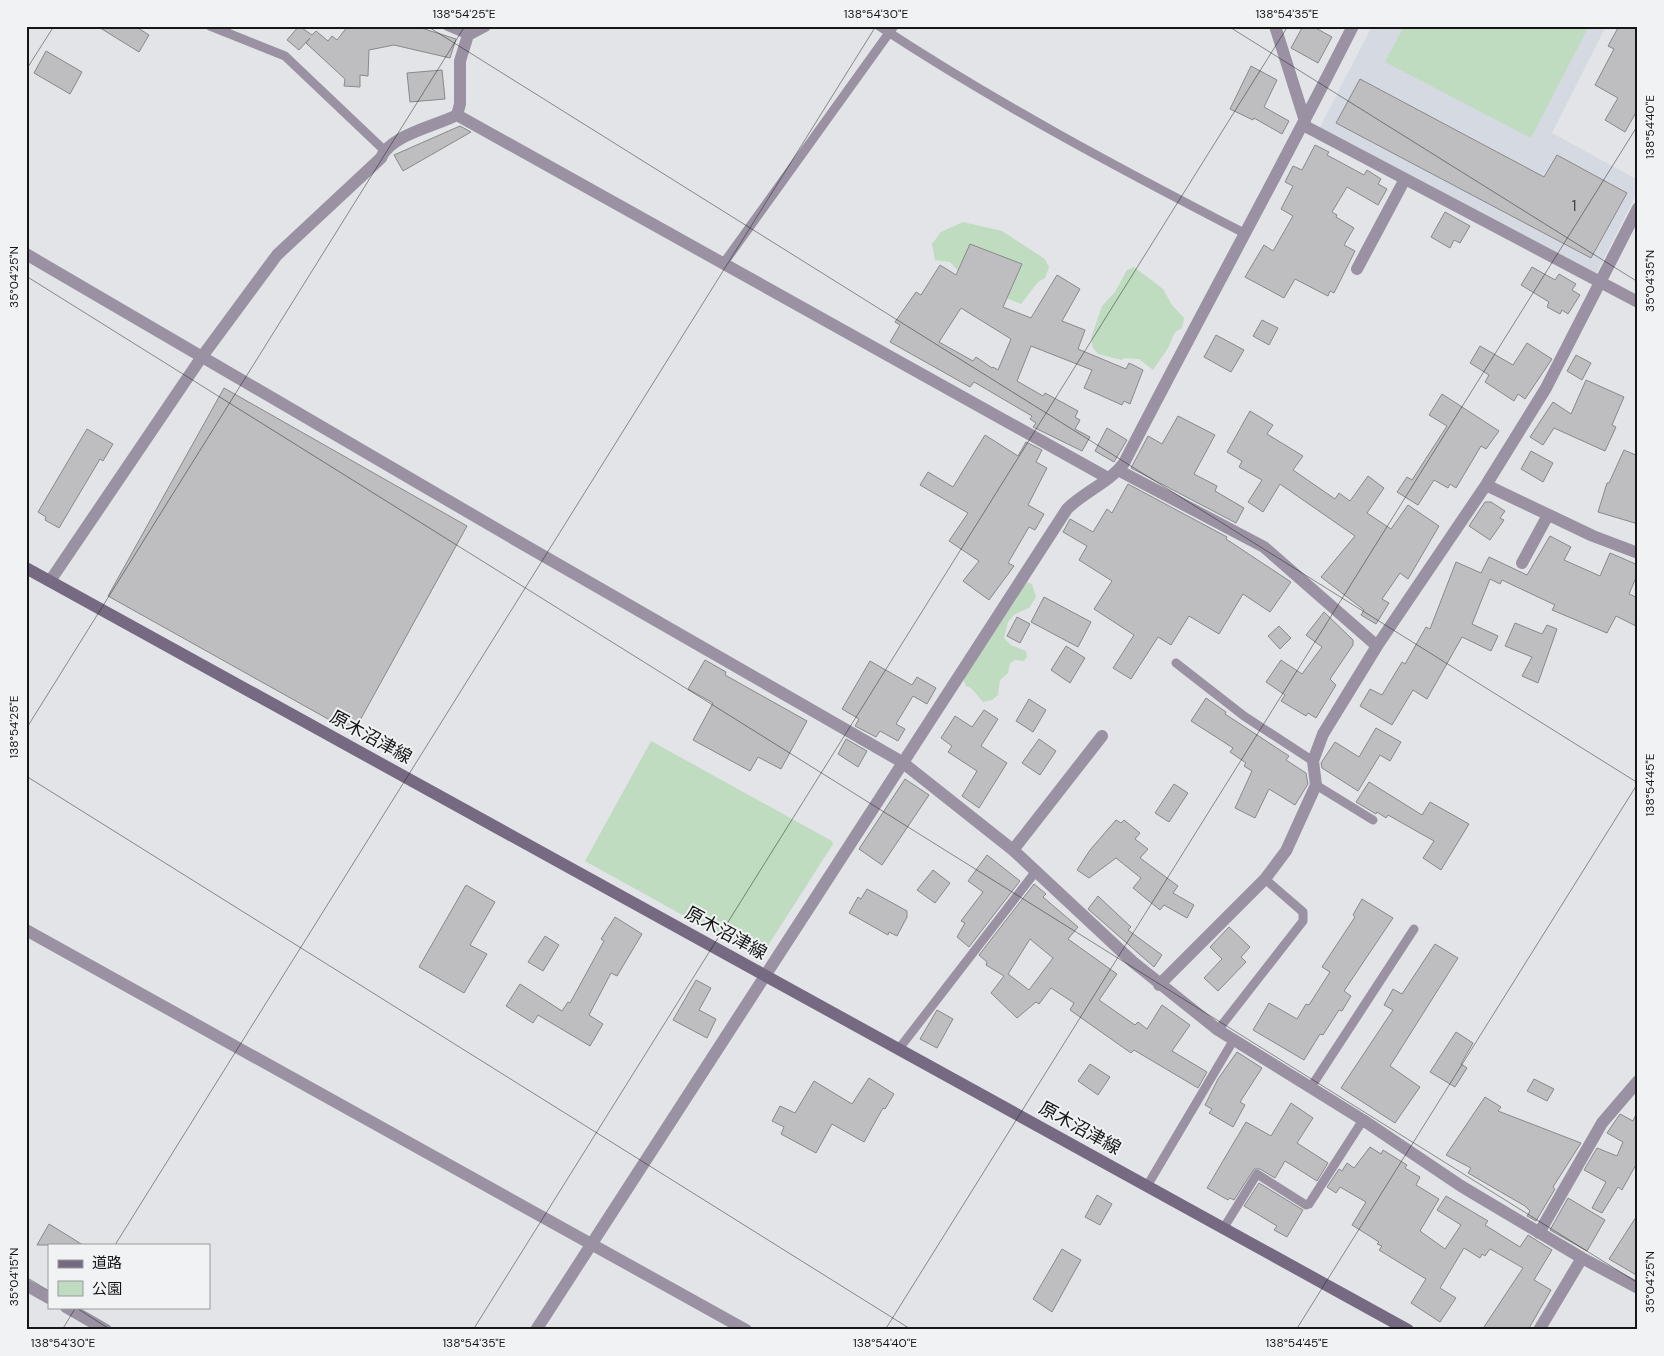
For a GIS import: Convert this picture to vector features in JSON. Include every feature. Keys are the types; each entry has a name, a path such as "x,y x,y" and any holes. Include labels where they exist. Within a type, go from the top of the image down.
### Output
{"main road":[{"name":"原木沼津線","path":"26,568 1408,1330"}],"street":[{"path":"457,115 460,104 460,60 468,35 485,26"},
{"path":"1275,26 1304,123 1405,179 1638,302"},
{"path":"536,1330 1067,509 1118,470 1304,123 1353,26"},
{"path":"50,581 201,358 277,255 380,158 384,150 407,136 457,115"},
{"path":"457,115 1108,478"},
{"path":"1357,269 1405,179"},
{"path":"1159,985 1265,879 1286,851 1316,785 1313,761 1322,734 1377,646 1486,485 1546,388 1638,208"},
{"path":"26,254 201,358 902,762 1013,850 1159,985 1233,1041 1363,1120 1461,1186 1582,1258 1638,1288"},
{"path":"1118,470 1264,547 1377,646"},
{"path":"1486,485 1593,536 1638,553"},
{"path":"1522,563 1548,515"},
{"path":"1013,850 1102,736"},
{"path":"26,930 746,1330"},
{"path":"1539,1233 1602,1123 1638,1081"},
{"path":"1539,1330 1582,1258"},
{"path":"26,1286 48,1297"},
{"path":"68,1308 106,1330"}],"lane":[{"path":"210,26 225,28 285,56 384,150"},
{"path":"447,26 468,35"},
{"path":"879,26 891,30 1075,143 1244,233"},
{"path":"724,264 891,30"},
{"path":"1176,663 1244,716 1313,761"},
{"path":"1316,785 1372,820"},
{"path":"898,1050 1036,871"},
{"path":"1218,1030 1303,921 1304,912 1265,879"},
{"path":"1311,1087 1414,929"},
{"path":"1147,1186 1233,1041"},
{"path":"1224,1229 1257,1174 1306,1204 1310,1204 1363,1120"}],"shaded area":[{"path":"1372,26 1606,26 1552,133 1638,180 1638,191 1596,274 1319,129"}],"green space":[{"path":"1404,26 1589,26 1531,138 1385,62"},
{"path":"963,222 1002,231 1045,259 1049,267 1045,278 1038,282 1021,304 984,289 961,274 950,262 935,260 932,244 941,232"},
{"path":"1134,267 1163,289 1172,305 1184,318 1182,328 1175,332 1168,348 1153,370 1139,359 1124,358 1122,360 1098,354 1093,348 1091,338 1102,306 1115,292 1127,270"},
{"path":"1026,582 1032,584 1036,597 1029,608 1015,614 1008,622 1004,638 1011,645 1026,651 1027,657 1024,661 1015,660 1010,663 1008,673 1000,680 998,695 992,700 983,702 971,688 966,686 963,679"},
{"path":"651,741 832,841 833,844 760,958 585,861"}],"building":[{"path":"97,26 135,26 149,35 139,52"},
{"path":"299,26 312,35 316,31 328,41 332,36 337,40 348,26 415,26 456,39 450,58 394,45 369,50 368,76 360,75 360,87 344,86 345,79 306,43 310,38 299,50 287,40"},
{"path":"1303,26 1312,26 1332,37 1318,63 1291,48"},
{"path":"1619,26 1638,26 1638,109 1625,132 1605,120 1618,98 1595,85 1614,49 1608,46"},
{"path":"46,51 82,72 70,94 34,73"},
{"path":"1251,66 1277,80 1264,107 1289,121 1282,134 1254,118 1253,120 1230,109"},
{"path":"442,70 445,99 410,102 407,73"},
{"path":"1360,79 1544,177 1557,155 1627,193 1591,258 1336,123"},
{"path":"460,126 471,132 403,171 394,155"},
{"path":"1315,145 1329,152 1327,155 1364,175 1367,170 1381,179 1378,184 1387,189 1378,205 1347,187 1332,212 1337,215 1336,217 1354,228 1344,245 1355,251 1334,293 1330,291 1328,296 1295,279 1284,298 1245,277 1264,245 1273,251 1293,216 1281,209 1293,186 1285,182 1293,166 1302,170"},
{"path":"1445,212 1470,226 1460,243 1454,240 1450,248 1431,237"},
{"path":"970,244 1022,264 1003,307 1031,318 1057,275 1080,289 1062,321 1085,330 1078,349 1126,369 1129,363 1143,370 1130,404 1124,401 1122,405 1084,388 1092,370 1031,346 1017,381 1043,396 1045,393 1078,411 1075,417 1080,420 1075,429 1090,437 1082,451 1033,427 1036,423 1030,419 1032,416 974,382 970,387 890,342 900,325 895,322 916,292 921,295 940,265 956,275","holes":["961,308 1011,339 998,370 976,357 973,361 939,342"]},
{"path":"1532,267 1555,280 1559,274 1576,284 1572,290 1580,295 1568,314 1562,310 1560,314 1547,307 1549,302 1521,285"},
{"path":"1262,320 1278,328 1269,345 1253,336"},
{"path":"1216,335 1244,350 1231,372 1204,357"},
{"path":"1527,343 1552,359 1525,399 1518,394 1514,401 1485,382 1489,375 1470,363 1480,346 1513,365"},
{"path":"1576,355 1591,363 1582,380 1567,371"},
{"path":"1586,380 1624,397 1612,425 1616,427 1605,451 1554,428 1543,445 1530,437 1553,402 1571,414"},
{"path":"224,388 467,526 353,733 108,596"},
{"path":"1442,394 1499,431 1486,449 1481,446 1456,488 1450,484 1448,488 1434,480 1418,505 1397,492 1407,477 1412,480 1447,426 1429,415"},
{"path":"1250,411 1273,425 1267,434 1303,456 1293,470 1335,499 1339,493 1350,501 1368,476 1384,488 1367,513 1391,529 1408,505 1439,526 1408,579 1400,573 1382,599 1389,603 1376,624 1361,615 1364,610 1321,577 1355,536 1280,484 1263,512 1248,502 1262,480 1239,467 1242,461 1227,452"},
{"path":"1178,416 1215,435 1194,474 1217,486 1215,491 1244,508 1236,523 1131,468 1148,436 1162,444"},
{"path":"1107,428 1127,440 1114,462 1095,451"},
{"path":"87,429 113,444 103,461 100,459 59,528 45,520 46,517 38,512"},
{"path":"985,435 1018,456 1026,442 1042,450 1036,462 1047,468 1028,505 1044,514 1035,530 1029,527 1008,563 1014,566 989,600 963,581 979,561 949,541 968,513 920,485 928,472 953,487"},
{"path":"1624,450 1638,456 1638,524 1598,512 1607,483 1609,483"},
{"path":"1531,451 1553,463 1543,482 1521,469"},
{"path":"1128,484 1227,537 1226,539 1291,582 1270,612 1243,594 1219,634 1189,616 1171,645 1158,637 1131,679 1113,668 1134,635 1094,609 1112,581 1079,560 1087,546 1063,532 1070,519 1093,532 1107,509 1112,513"},
{"path":"1485,502 1491,502 1505,511 1500,518 1504,520 1490,540 1469,526"},
{"path":"1550,536 1571,547 1564,560 1600,576 1610,553 1638,565 1638,573 1629,594 1638,598 1638,627 1616,616 1607,633 1552,610 1555,605 1502,580 1500,584 1490,579 1472,624 1498,636 1491,651 1462,637 1427,699 1413,690 1392,725 1360,706 1370,689 1382,695 1402,662 1405,664 1426,627 1430,629 1456,562 1481,573 1489,557 1527,575"},
{"path":"1044,597 1091,622 1078,647 1031,622"},
{"path":"1324,612 1353,640 1353,645 1330,679 1336,685 1316,718 1308,713 1306,716 1281,701 1285,695 1266,682 1281,660 1302,674 1322,647 1306,635"},
{"path":"1017,617 1030,624 1020,643 1007,636"},
{"path":"1515,623 1542,634 1547,625 1557,629 1538,683 1522,676 1532,657 1505,646"},
{"path":"1279,626 1291,638 1280,649 1268,636"},
{"path":"1066,646 1085,658 1070,683 1051,670"},
{"path":"705,660 726,672 725,675 807,721 781,769 758,757 750,771 693,740 713,703 688,689"},
{"path":"870,661 912,685 917,677 936,688 927,704 913,696 896,724 905,729 898,741 880,731 876,737 855,726 859,719 842,709"},
{"path":"1206,698 1226,712 1225,714 1289,756 1286,760 1306,773 1308,784 1295,805 1269,789 1255,818 1235,808 1252,771 1244,766 1246,763 1230,752 1233,748 1191,721"},
{"path":"1029,699 1046,710 1033,732 1016,721"},
{"path":"984,710 998,719 981,746 1007,763 979,808 962,796 977,771 948,752 952,746 941,738 955,716 972,727"},
{"path":"1376,728 1401,742 1390,761 1380,755 1358,791 1322,768 1321,763 1335,742 1359,757"},
{"path":"846,739 867,751 858,767 838,754"},
{"path":"1039,739 1056,751 1040,775 1022,763"},
{"path":"905,779 929,795 882,865 859,849"},
{"path":"1369,782 1422,815 1430,802 1469,824 1441,870 1423,858 1434,841 1388,815 1386,818 1377,812 1376,814 1356,802"},
{"path":"1174,784 1188,793 1169,822 1155,813"},
{"path":"1116,820 1121,823 1124,820 1140,833 1135,839 1148,849 1140,858 1178,886 1173,893 1194,905 1187,918 1164,905 1160,910 1133,888 1141,878 1116,858 1089,878 1077,870 1090,850"},
{"path":"987,855 1020,881 969,947 957,937 965,923 961,921 983,892 968,881"},
{"path":"933,870 950,883 935,903 917,890"},
{"path":"1034,884 1046,894 1043,897 1078,927 1068,939 1117,974 1099,1000 1135,1025 1138,1022 1147,1029 1162,1005 1190,1025 1172,1051 1207,1072 1198,1088 1134,1050 1131,1053 1070,1010 1074,1003 1051,988 1039,1004 1036,1002 1017,1018 991,993 1004,976 986,965 987,962 979,955","holes":["1030,939 1053,958 1029,990 1008,974"]},
{"path":"466,885 495,902 470,945 487,954 464,993 419,967"},
{"path":"867,889 907,911 907,917 897,936 889,932 888,935 849,913 858,897 861,899"},
{"path":"1098,896 1131,927 1128,930 1162,955 1154,967 1088,909"},
{"path":"1362,899 1393,918 1344,991 1351,996 1342,1011 1339,1010 1323,1035 1320,1034 1304,1060 1253,1030 1269,1003 1297,1019 1306,1004 1309,1005 1330,972 1322,967 1355,917 1353,915"},
{"path":"615,917 642,934 617,976 611,973 589,1015 603,1024 590,1046 538,1015 533,1023 506,1006 520,984 562,1011 568,1002 570,1003 604,941 601,939"},
{"path":"1229,927 1250,947 1241,957 1246,962 1218,991 1204,978 1222,959 1210,947"},
{"path":"545,936 559,945 543,971 528,962"},
{"path":"1435,944 1458,958 1390,1066 1420,1087 1395,1123 1341,1088 1393,1010 1384,1005 1393,989 1402,994"},
{"path":"696,980 711,988 699,1010 716,1019 707,1038 673,1020"},
{"path":"937,1010 953,1019 937,1048 920,1039"},
{"path":"1456,1032 1473,1043 1461,1064 1467,1068 1455,1087 1430,1072"},
{"path":"1237,1052 1262,1068 1240,1102 1245,1105 1233,1127 1209,1113 1212,1109 1205,1105 1218,1079"},
{"path":"1090,1064 1110,1077 1098,1095 1078,1081"},
{"path":"869,1078 894,1094 885,1109 883,1108 864,1142 832,1124 816,1153 781,1134 784,1127 772,1121 780,1106 795,1113 814,1081 852,1104"},
{"path":"1534,1079 1554,1089 1547,1101 1527,1091"},
{"path":"1485,1097 1501,1107 1498,1111 1581,1143 1553,1187 1555,1189 1536,1221 1527,1216 1530,1211 1525,1206 1468,1173 1471,1168 1446,1155"},
{"path":"1291,1103 1313,1118 1297,1143 1328,1163 1317,1181 1285,1161 1275,1178 1260,1169 1254,1169 1234,1200 1230,1198 1228,1200 1207,1188 1246,1122 1271,1136"},
{"path":"1638,1110 1638,1161 1622,1190 1618,1187 1602,1213 1592,1208 1606,1182 1584,1170 1597,1148 1617,1156 1623,1142 1607,1133 1620,1114 1633,1121"},
{"path":"1370,1147 1381,1154 1383,1150 1407,1165 1405,1168 1420,1177 1416,1185 1439,1199 1420,1231 1445,1249 1461,1225 1437,1210 1446,1196 1488,1221 1485,1225 1520,1247 1528,1235 1552,1250 1534,1280 1551,1290 1528,1330 1482,1330 1523,1268 1490,1249 1485,1256 1482,1254 1480,1258 1464,1248 1440,1288 1456,1298 1440,1322 1411,1303 1426,1279 1379,1250 1382,1246 1377,1244 1379,1242 1352,1225 1366,1202 1340,1187 1336,1193 1327,1187 1339,1169 1342,1171 1347,1163 1354,1168"},
{"path":"1259,1183 1303,1210 1287,1237 1274,1230 1277,1226 1244,1206"},
{"path":"1097,1195 1112,1204 1100,1225 1085,1217"},
{"path":"1568,1198 1605,1220 1587,1251 1550,1230"},
{"path":"1638,1214 1638,1276 1609,1259"},
{"path":"49,1224 81,1244 48,1244 37,1245"},
{"path":"1062,1249 1081,1260 1052,1312 1033,1299"}]}
